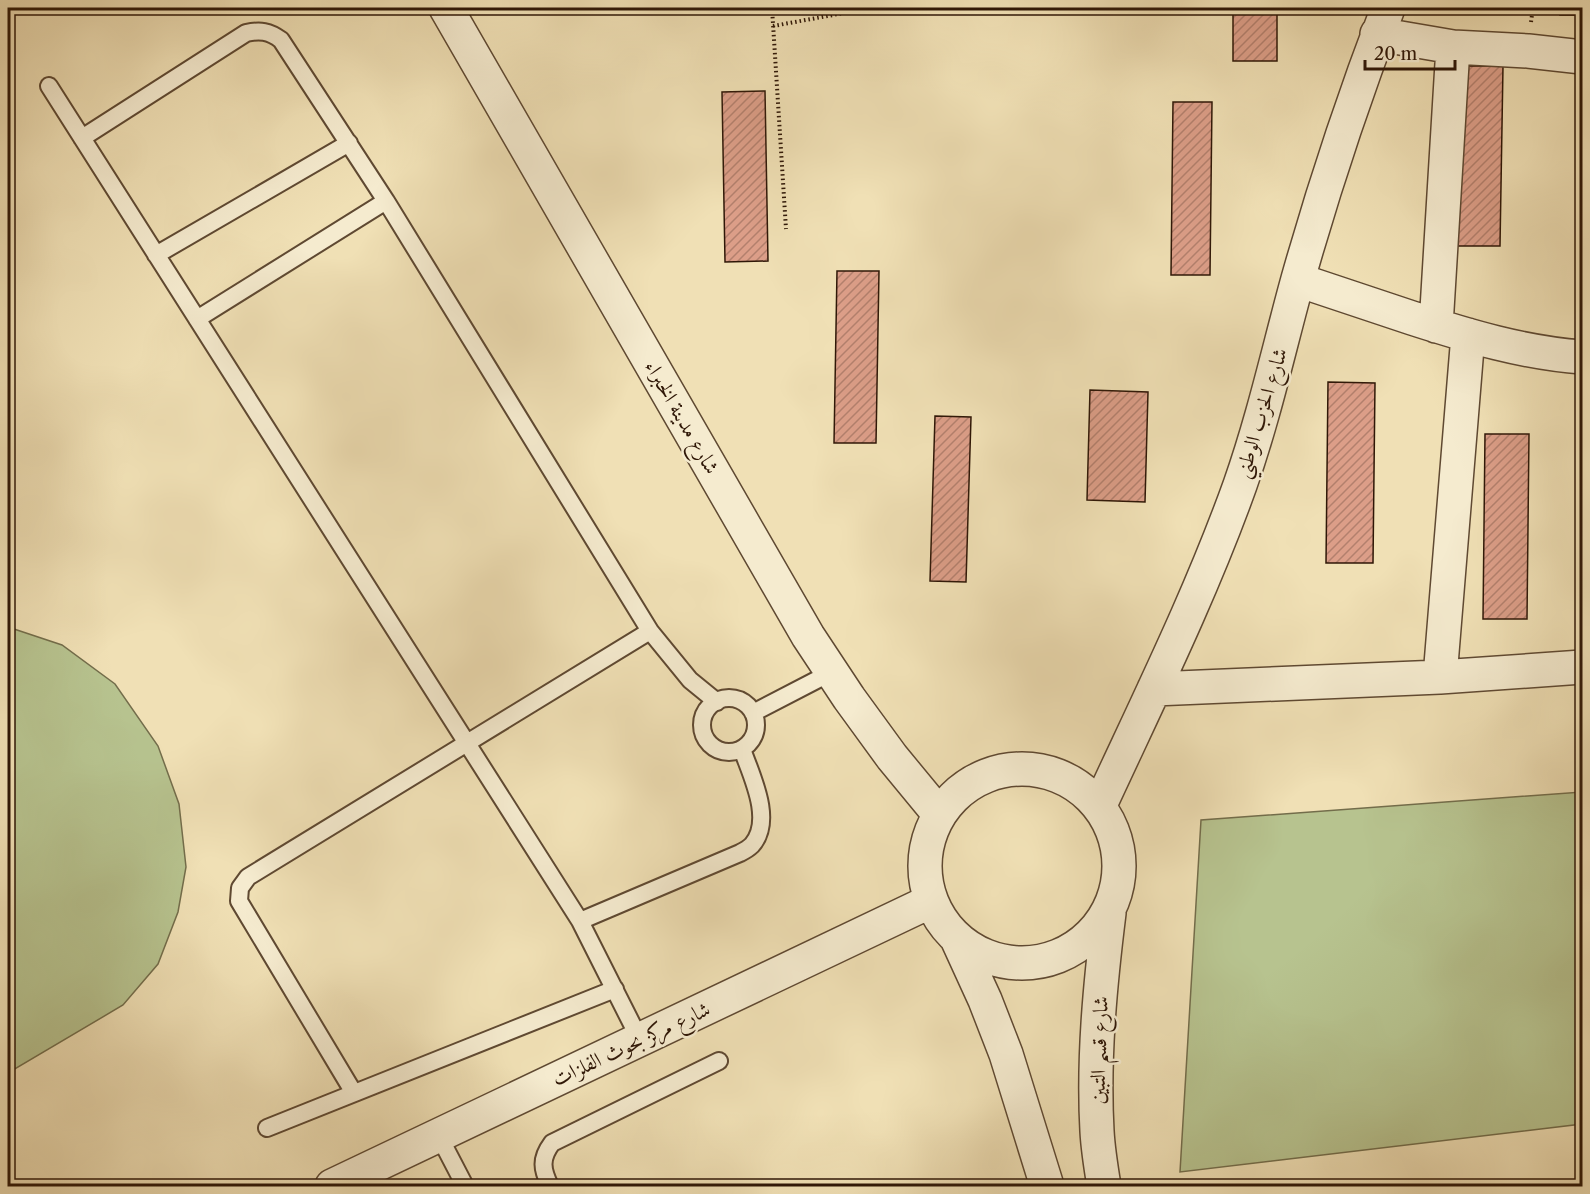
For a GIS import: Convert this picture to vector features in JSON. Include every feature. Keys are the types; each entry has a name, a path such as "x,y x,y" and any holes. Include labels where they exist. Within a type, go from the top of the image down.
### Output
{"street":[{"name":"شارع مدينة الخبراء","path":"446,8 808,636 892,757 939,814"},
{"path":"1382,21 1453,47 1528,51 1582,57"},
{"name":"شارع الحزب الوطني","path":"1101,805 1203,582 1240,483 1272,382 1298,280 1331,168 1382,21"},
{"path":"1437,326 1453,47"},
{"path":"1298,280 1509,347 1561,356 1582,357"},
{"path":"1440,677 1468,335"},
{"path":"1154,688 1440,677 1582,667"},
{"path":"958,941 997,961 1040,963 1080,946 1109,914 1120,877 1117,839 1101,805 1072,780 1037,768 999,770 965,786 939,814 927,842 925,872 931,901 942,923 958,941 985,1000 1006,1054 1047,1186"},
{"name":"شارع مركز بحوث الفلزات","path":"350,1183 439,1136 931,901"},
{"name":"شارع قسم التبين","path":"1104,1186 1097,1132 1097,1059 1100,986 1109,914"}],"lane":[{"path":"82,138 246,33 258,31 271,33 281,40 386,201 650,631 690,680 717,702"},
{"path":"49,86 580,921 640,1040"},
{"path":"156,255 349,143"},
{"path":"197,319 386,201"},
{"path":"354,1093 239,901 240,888 248,877 650,631"},
{"path":"753,712 832,672"},
{"path":"737,699 753,712 756,722 755,733 742,749 732,752 722,751 712,746 706,738 703,728 704,717 708,708 717,702 737,699"},
{"path":"580,921 740,853 752,844 760,830 762,813 758,792 742,749"},
{"path":"267,1128 615,989"},
{"path":"550,1186 543,1165 545,1153 552,1143 719,1061"},
{"path":"439,1136 465,1186"}],"path":[{"path":"772,8 786,229"},
{"path":"773,26 871,8"}],"green space":[{"path":"8,627 62,645 115,684 158,746 179,804 186,867 178,912 158,964 123,1005 8,1073"},
{"path":"1582,792 1582,1124 1180,1172 1201,820"}],"building":[{"path":"1233,8 1277,8 1277,61 1233,61"},
{"path":"1560,8 1582,8 1582,15 1560,15"},
{"path":"1458,66 1503,66 1500,246 1456,246"},
{"path":"765,91 768,261 725,262 722,92"},
{"path":"1173,102 1212,102 1210,275 1171,275"},
{"path":"837,271 879,271 876,443 834,443"},
{"path":"1328,382 1375,383 1373,563 1326,563"},
{"path":"1090,390 1148,392 1145,502 1087,500"},
{"path":"935,416 971,417 966,582 930,581"},
{"path":"1485,434 1529,434 1527,619 1483,619"}]}
